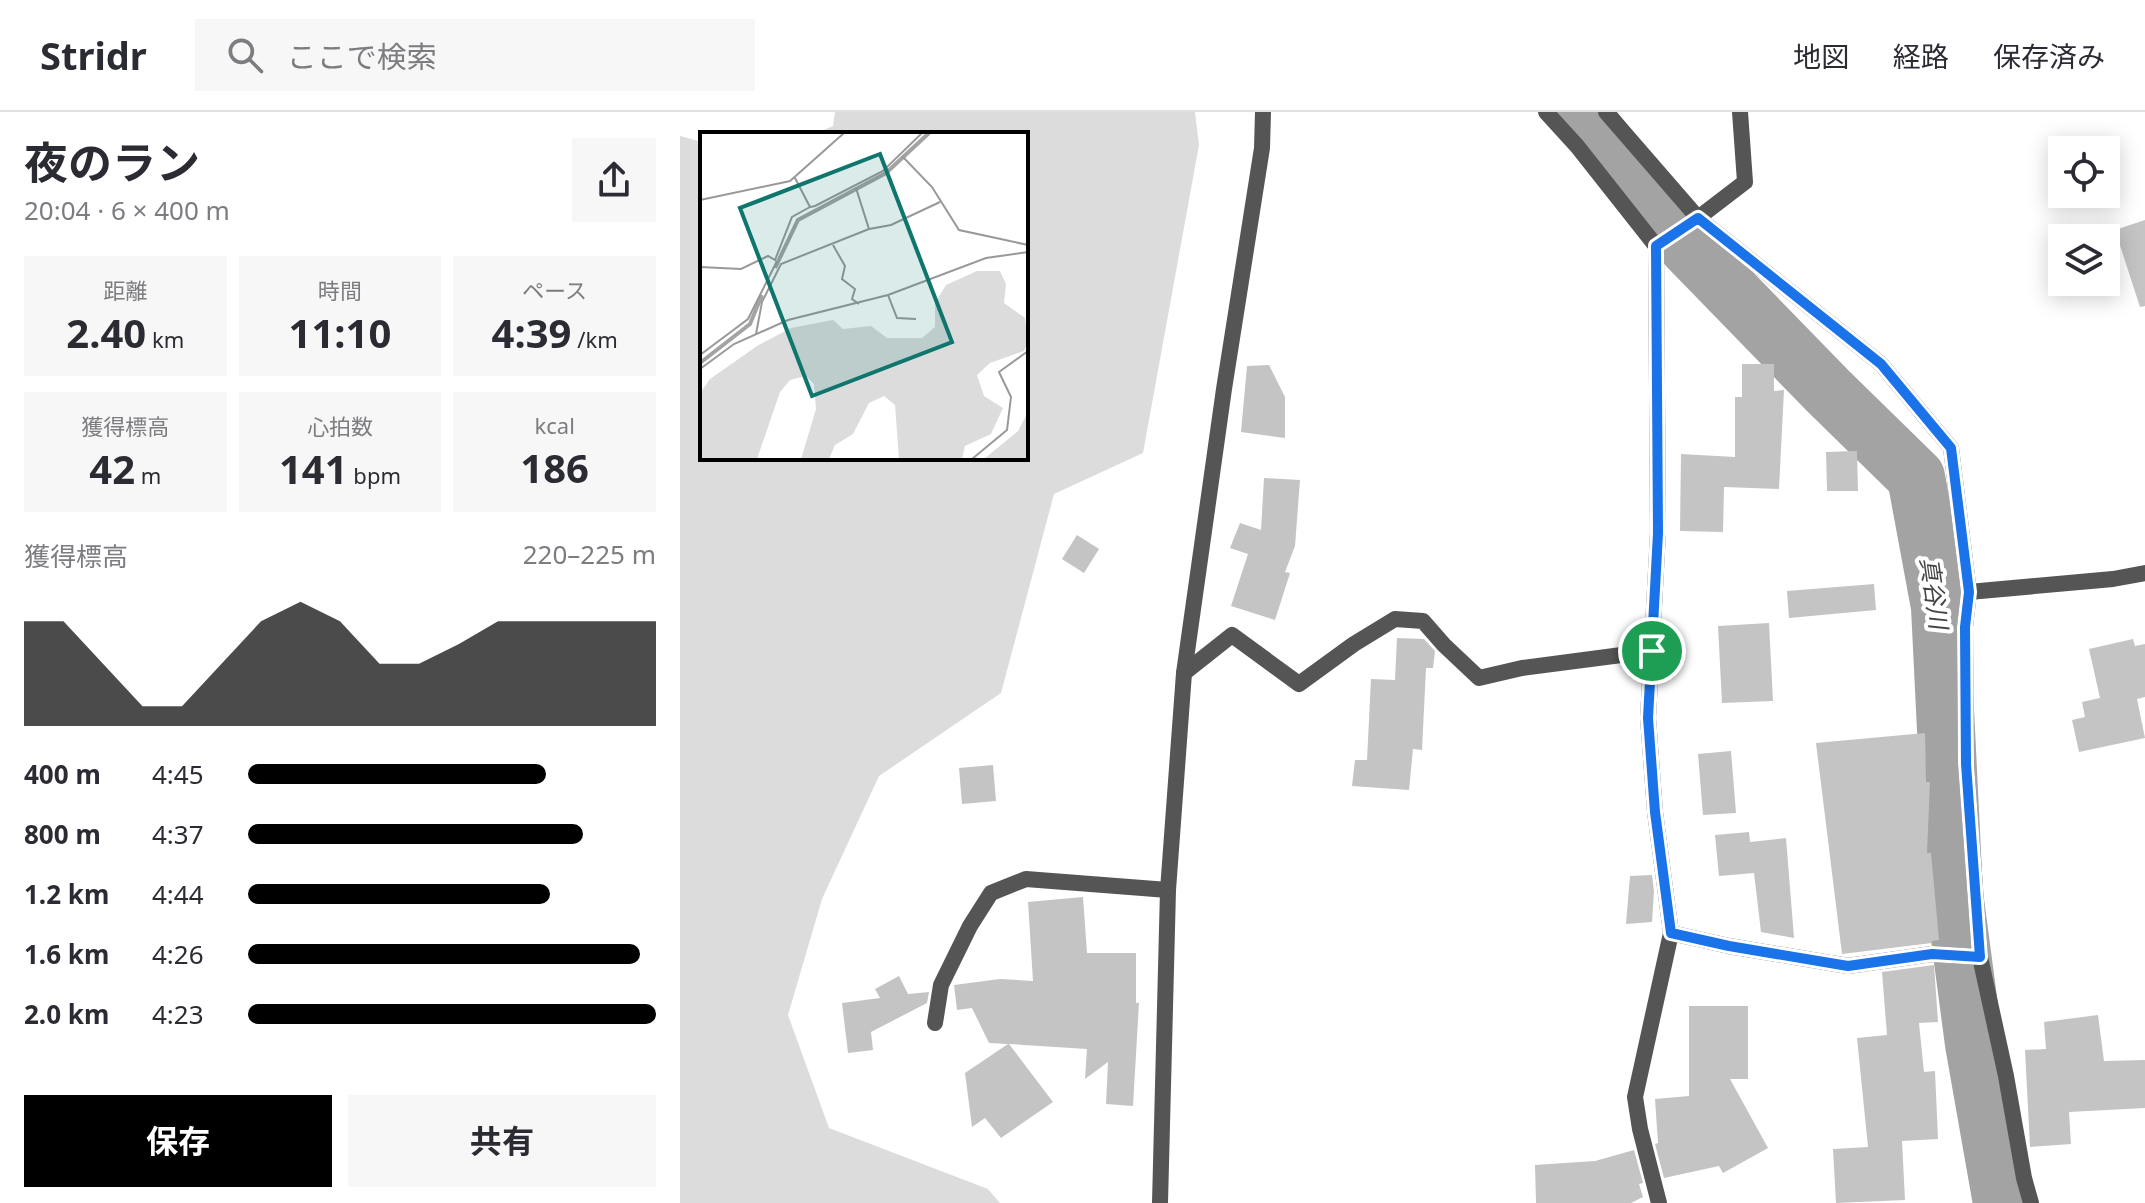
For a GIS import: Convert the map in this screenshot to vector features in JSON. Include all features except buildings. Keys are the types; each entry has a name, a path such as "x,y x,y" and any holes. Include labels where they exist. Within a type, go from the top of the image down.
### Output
{"street":[{"path":"1160,1203 1168,890 1184,673 1262,148 1263,112"},
{"path":"1546,112 1656,246 1658,533 1648,718 1655,812 1671,933 1635,1097 1659,1203"},
{"path":"1606,112 1698,218 1881,364 1951,448 1969,592 1965,627 1966,764 1979,957 2031,1203"},
{"path":"1656,246 1745,182 1740,112"},
{"path":"1969,592 2113,579 2145,573"},
{"path":"1184,673 1232,635 1299,684 1395,619 1423,621 1479,678 1522,668 1652,651"},
{"path":"935,1023 941,985 970,926 991,893 1026,879 1168,890"},
{"path":"1671,933 1848,966 1932,954 1979,957"}],"shaded area":[{"path":"835,112 1195,112 1199,145 1143,453 1054,494 1001,693 879,776 822,899 788,1015 829,1128 988,1189 1000,1203 680,1203 680,136 700,141 700,460 1028,460 1028,132 820,132 833,126"}],"waterway":[{"name":"真谷川","path":"1580,112 1687,246 1916,477 1940,607 1954,893 1974,1044 2002,1203"}],"route":[{"path":"1698,218 1881,364 1951,448 1969,592 1965,627 1966,764 1980,957 1932,954 1848,966 1671,933 1655,812 1648,718 1652,651 1658,533 1656,246 1698,218"}]}
